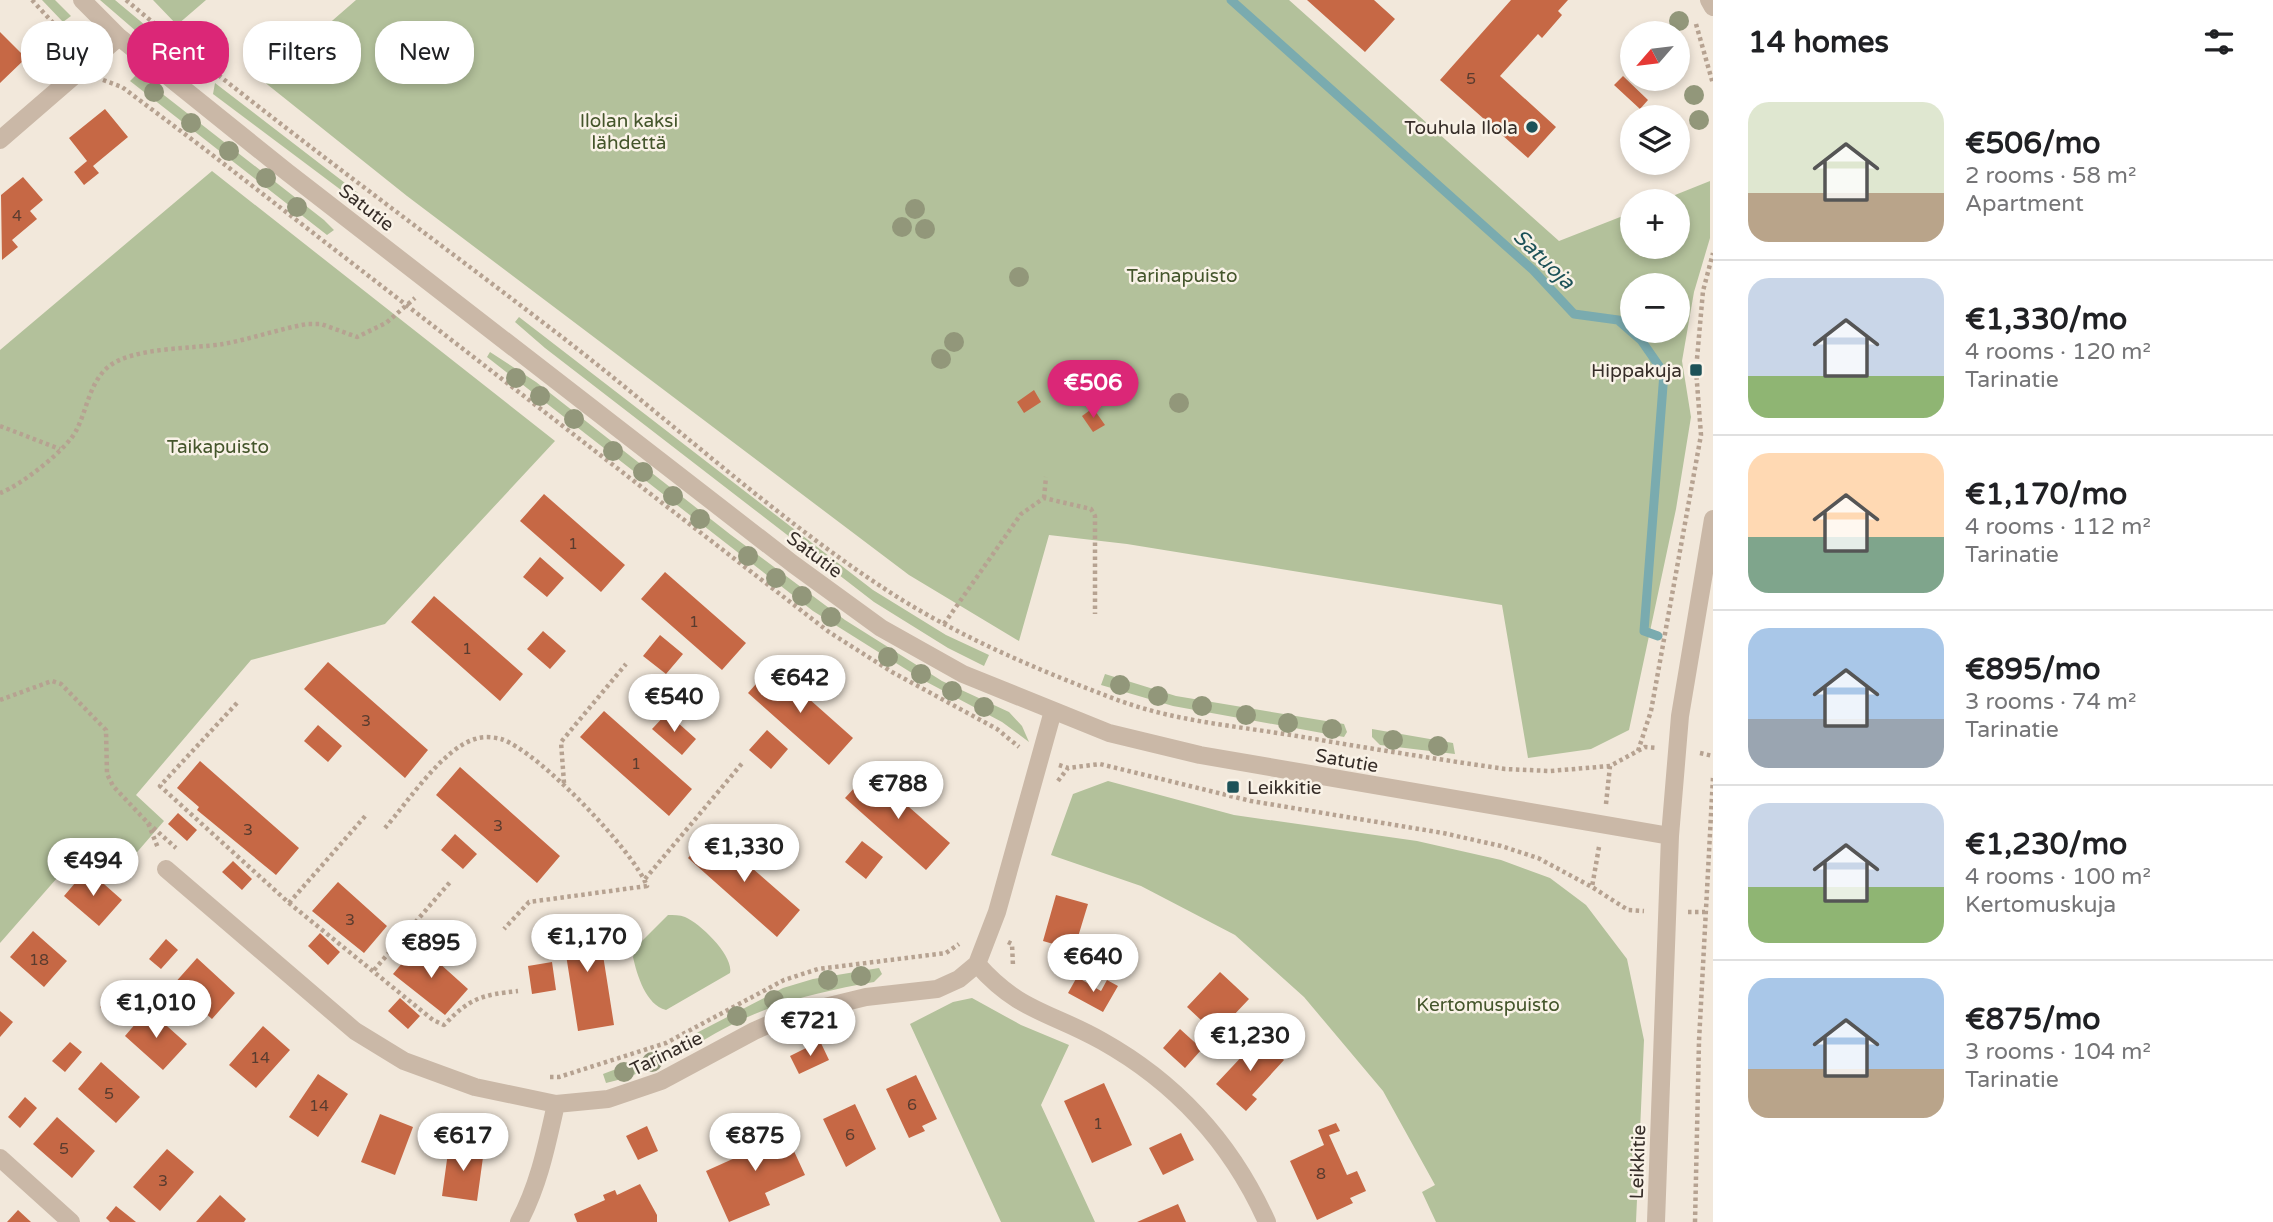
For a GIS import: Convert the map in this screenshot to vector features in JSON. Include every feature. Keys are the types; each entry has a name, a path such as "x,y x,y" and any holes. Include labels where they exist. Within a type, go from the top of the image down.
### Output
{"street":[{"name":"Satutie","path":"82,0 119,37 793,564 881,628 963,674 1109,733 1200,755 1670,836"},
{"path":"1709,0 1713,7"},
{"path":"0,140 119,37"},
{"name":"Leikkitie","path":"1656,1222 1670,836 1680,716 1713,519"},
{"path":"1054,711 998,912 977,964 1009,997 1100,1040 1134,1061 1191,1107 1225,1145 1252,1188 1267,1222"},
{"name":"Tarinatie","path":"166,869 355,1031 381,1048 425,1071 475,1087 556,1104 608,1099 639,1091 789,1016 866,997 937,989 959,979 977,964"},
{"path":"519,1222 546,1149 556,1104"},
{"path":"0,1158 71,1222"}],"path":[{"path":"126,0 207,68 452,253 768,502 886,590 944,624 1096,691 1159,713 1226,727 1505,769 1550,771 1610,766"},
{"path":"1695,21 1713,84"},
{"path":"0,493 14,488 61,449 77,430 95,384 108,367 119,361 149,353 226,344 307,324 321,324 356,337 396,315 452,253"},
{"path":"1638,751 1653,699 1702,435 1696,370 1703,290 1713,253"},
{"path":"0,426 61,449"},
{"path":"1044,498 1046,477"},
{"path":"944,624 1021,514 1044,498 1091,509 1095,516 1094,614"},
{"path":"564,784 561,742 626,664"},
{"path":"0,700 52,681 61,684 106,730 107,774 113,786 177,849"},
{"path":"237,704 160,786 289,903 433,1020 444,1024 463,1005 482,995 518,991"},
{"path":"385,828 456,746 478,737 503,739 564,784 645,879 647,886 529,902 503,929"},
{"path":"1016,746 1016,757"},
{"path":"645,879 744,761"},
{"path":"1695,1222 1699,1041 1713,777"},
{"path":"289,903 367,814"},
{"path":"148,823 166,869"},
{"path":"373,970 451,881"},
{"path":"546,1077 559,1077 666,1043 784,980 818,969 946,953 955,948 965,936"}],"green space":[{"path":"42,0 55,0 71,16 62,21"},
{"path":"100,0 115,0 140,21 127,21 127,23"},
{"path":"153,0 206,0 182,21 173,21"},
{"name":"Tarinapuisto","path":"356,0 1289,0 1559,241 1620,217 1620,259 1690,259 1690,189 1710,181 1710,238 1690,315 1690,273 1620,273 1620,343 1685,343 1682,361 1691,417 1676,509 1629,730 1591,749 1528,758 1502,605 1127,544 1049,535 1019,641 909,575 407,196 267,84 361,84 361,21 332,21"},
{"path":"134,84 150,84 324,220 334,230 327,235"},
{"path":"216,84 358,193 353,199 213,94"},
{"name":"Taikapuisto","path":"212,171 555,441 385,624 251,660 136,795 164,821 119,873 86,845 0,943 0,350"},
{"path":"519,317 873,590 946,635 989,655 984,666 948,648 874,602 545,348 515,322"},
{"path":"490,352 536,382 731,535 845,620 942,681 1009,712 1022,726 1029,742 1002,722 923,680 813,611 487,357"},
{"path":"1105,674 1176,696 1344,724 1347,732 1344,737 1173,706 1101,685"},
{"path":"1372,729 1453,743 1455,754 1380,745 1372,737"},
{"name":"Kertomuspuisto","path":"1108,781 1234,815 1417,841 1501,860 1550,878 1586,905 1627,959 1644,1040 1636,1222 1436,1222 1422,1192 1435,1185 1383,1091 1304,997 1235,935 1141,886 1051,855 1073,794"},
{"path":"668,915 685,917 707,933 727,958 730,973 666,1010 648,996 633,957 638,945"},
{"path":"879,968 882,974 874,982 823,992 773,1007 741,1020 660,1064 606,1083 603,1074 658,1053 783,988 813,979"},
{"path":"972,998 1021,1025 1069,1045 1041,1105 1095,1222 1001,1222 910,1024 953,1002"}],"building":[{"path":"1307,0 1374,0 1395,19 1365,52"},
{"path":"1511,0 1568,0 1558,11 1562,15 1542,38 1538,34 1500,76 1556,127 1528,158 1440,80"},
{"path":"0,32 21,53 21,63 0,83"},
{"path":"1620,79 1620,91 1614,85"},
{"path":"1620,91 1639,91 1648,100 1644,105 1636,105"},
{"path":"105,109 128,137 93,166 99,173 84,185 74,172 87,161 69,138"},
{"path":"23,177 43,200 30,211 37,219 12,240 18,247 2,260 1,195"},
{"path":"1034,390 1041,402 1024,413 1017,402"},
{"path":"1093,408 1105,425 1093,432 1082,416"},
{"path":"544,494 625,565 601,592 520,521"},
{"path":"540,557 564,578 547,597 523,577"},
{"path":"665,572 746,643 722,670 641,599"},
{"path":"434,596 523,674 500,701 411,622"},
{"path":"543,631 566,651 550,669 527,649"},
{"path":"660,635 683,654 666,674 643,656"},
{"path":"328,662 428,750 405,778 304,689"},
{"path":"772,666 853,738 829,765 748,693"},
{"path":"604,711 692,789 669,816 580,737"},
{"path":"667,713 696,739 682,755 652,729"},
{"path":"318,725 342,746 328,762 304,741"},
{"path":"767,730 788,749 771,769 749,750"},
{"path":"200,761 299,848 276,875 197,810 199,807 177,788"},
{"path":"460,767 560,856 537,883 436,795"},
{"path":"869,772 950,843 926,870 845,798"},
{"path":"178,813 197,830 187,841 168,824"},
{"path":"770,830 791,846 775,867 754,850"},
{"path":"711,832 800,910 777,937 688,858"},
{"path":"455,834 477,854 463,869 441,850"},
{"path":"862,841 883,857 866,879 845,862"},
{"path":"233,861 252,879 242,890 222,872"},
{"path":"87,869 122,900 99,926 64,896"},
{"path":"338,882 387,926 364,953 312,911"},
{"path":"1056,895 1088,904 1074,950 1043,941"},
{"path":"597,917 614,1025 578,1031 561,923"},
{"path":"33,931 67,961 44,987 10,957"},
{"path":"320,933 340,952 328,965 308,946"},
{"path":"166,939 178,950 161,969 149,959"},
{"path":"418,944 468,989 445,1015 393,974"},
{"path":"197,958 235,993 212,1019 173,985"},
{"path":"552,962 556,990 532,994 528,966"},
{"path":"1220,972 1249,999 1216,1034 1187,1007"},
{"path":"1077,977 1101,991 1107,980 1118,986 1103,1012 1068,993"},
{"path":"117,987 129,998 112,1018 100,1007"},
{"path":"400,998 420,1016 408,1029 388,1011"},
{"path":"148,1009 187,1044 163,1070 125,1036"},
{"path":"0,1011 13,1022 0,1037"},
{"path":"263,1026 290,1050 256,1088 229,1065"},
{"path":"1180,1029 1202,1049 1185,1068 1163,1048"},
{"path":"1260,1037 1284,1060 1252,1095 1257,1099 1246,1111 1216,1084"},
{"path":"820,1041 829,1060 799,1074 790,1056"},
{"path":"70,1042 82,1052 65,1072 52,1061"},
{"path":"101,1062 140,1097 116,1123 78,1089"},
{"path":"318,1074 348,1094 318,1137 289,1117"},
{"path":"916,1075 937,1119 922,1126 925,1131 909,1138 886,1089"},
{"path":"1104,1083 1132,1145 1092,1163 1064,1101"},
{"path":"25,1097 37,1108 20,1128 8,1117"},
{"path":"855,1104 876,1149 846,1167 823,1119"},
{"path":"380,1114 413,1127 395,1175 361,1162"},
{"path":"57,1117 95,1151 72,1178 33,1144"},
{"path":"781,1123 805,1175 765,1193 770,1205 729,1222 706,1171 746,1153 741,1141"},
{"path":"1336,1123 1340,1131 1329,1135 1347,1175 1357,1171 1366,1191 1350,1198 1353,1203 1317,1220 1290,1161 1324,1145 1318,1130"},
{"path":"647,1126 658,1151 638,1160 626,1136"},
{"path":"1181,1133 1194,1160 1163,1175 1149,1148"},
{"path":"449,1145 484,1150 477,1201 442,1196"},
{"path":"167,1149 194,1172 160,1211 133,1187"},
{"path":"640,1184 657,1215 657,1222 577,1222 574,1214 605,1200 603,1195 615,1190 617,1195"},
{"path":"220,1195 246,1219 244,1222 196,1222"},
{"path":"1178,1204 1186,1222 1137,1222"},
{"path":"116,1206 136,1222 110,1222 106,1218"},
{"path":"18,1210 31,1222 7,1222"}],"waterway":[{"name":"Satuoja","path":"1231,0 1533,270 1574,314 1618,320 1641,340 1664,373 1644,631 1658,636"}],"place":[{"name":"Touhula Ilola","path":"1532,127"},
{"name":"Hippakuja","path":"1696,370"},
{"name":"Leikkitie","path":"1233,787"}],"park label":[{"name":"Ilolan kaksi lähdettä","path":"629,131"}]}
